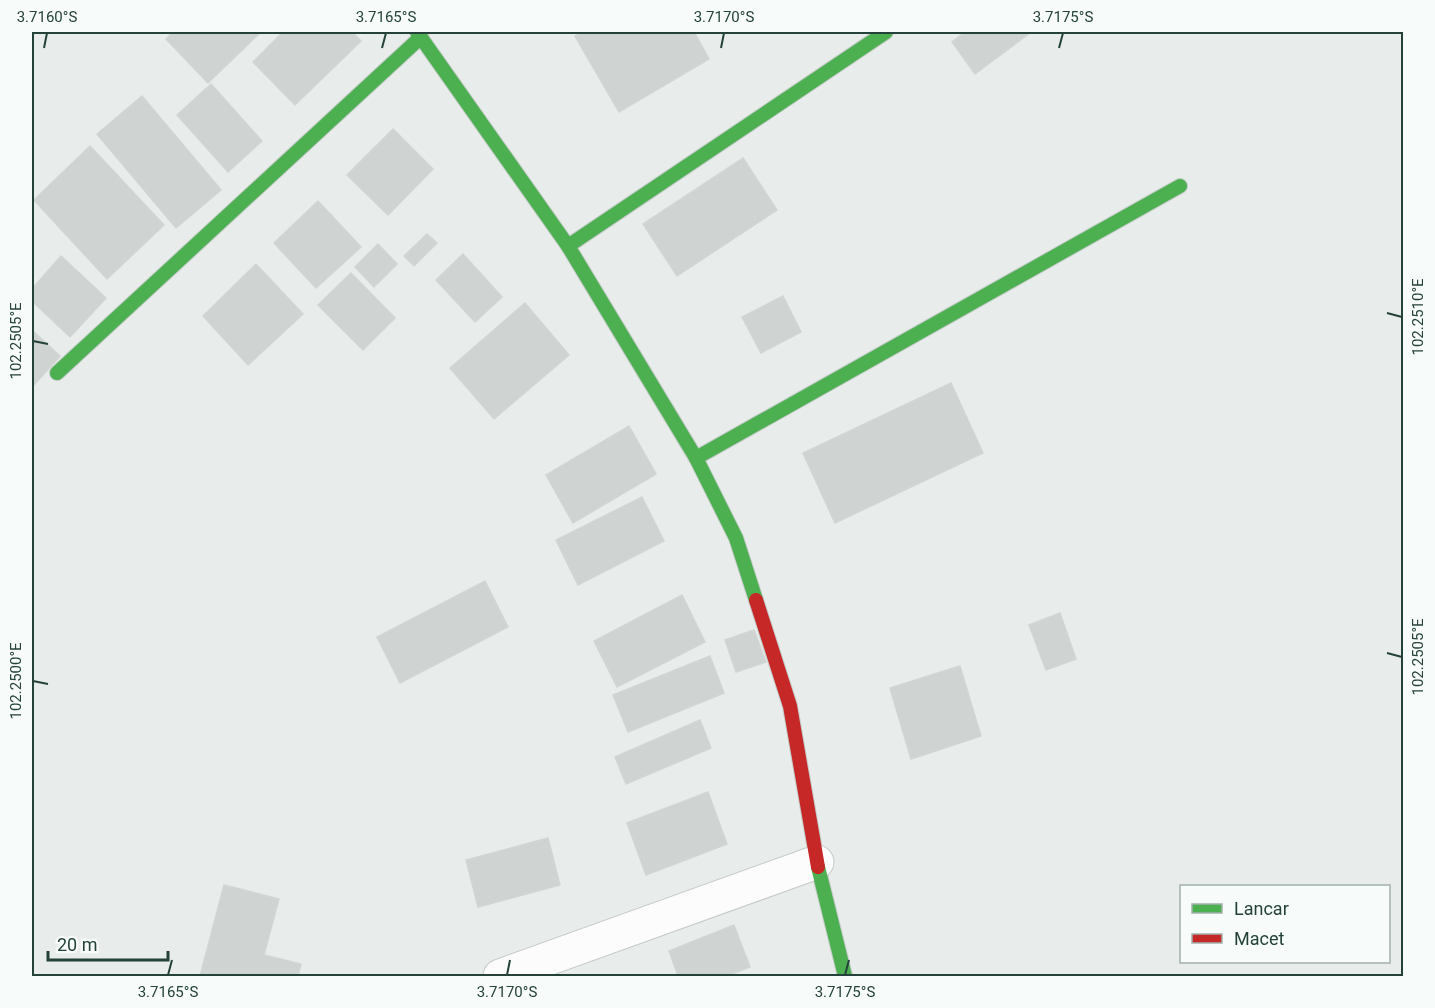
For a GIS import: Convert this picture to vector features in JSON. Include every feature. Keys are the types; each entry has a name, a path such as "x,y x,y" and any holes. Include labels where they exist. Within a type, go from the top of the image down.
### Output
{"main road":[{"path":"568,246 886,32"},
{"path":"57,373 419,34 568,246 696,459 736,538 789,706 817,862 845,976"},
{"path":"696,459 1180,186"}],"street":[{"path":"500,976 817,862"}],"building":[{"path":"173,32 261,32 208,83 166,39"},
{"path":"283,32 352,32 361,41 295,105 253,62"},
{"path":"583,32 694,32 709,59 619,112 575,36"},
{"path":"965,32 1031,32 975,74 952,42"},
{"path":"211,84 262,141 228,172 177,115"},
{"path":"142,96 221,190 176,228 97,134"},
{"path":"393,129 433,169 388,215 347,175"},
{"path":"90,146 164,225 107,279 34,200"},
{"path":"743,158 777,210 677,276 643,224"},
{"path":"318,201 361,247 316,288 274,243"},
{"path":"427,234 437,243 414,266 404,256"},
{"path":"378,244 397,264 374,287 355,267"},
{"path":"463,254 502,297 475,322 436,280"},
{"path":"61,256 106,298 70,337 32,301 32,289"},
{"path":"256,264 303,314 248,365 203,316"},
{"path":"351,273 395,318 363,350 318,305"},
{"path":"783,296 801,332 761,353 742,317"},
{"path":"525,303 569,355 494,419 450,368"},
{"path":"32,330 60,356 32,387"},
{"path":"951,383 983,453 835,523 803,453"},
{"path":"629,426 656,474 573,523 546,475"},
{"path":"642,497 664,541 578,585 556,540"},
{"path":"485,581 508,627 400,683 377,637"},
{"path":"682,595 705,642 617,687 594,641"},
{"path":"1060,613 1076,659 1046,670 1029,625"},
{"path":"754,630 766,662 736,672 725,640"},
{"path":"710,656 724,693 628,732 613,695"},
{"path":"960,666 981,736 911,759 890,688"},
{"path":"700,720 711,748 626,784 615,757"},
{"path":"708,792 727,844 646,875 627,823"},
{"path":"548,838 560,885 478,907 466,860"},
{"path":"224,885 279,899 264,955 301,964 298,976 200,976"},
{"path":"734,925 750,967 726,976 678,976 669,951"}],"traffic: fast":[{"path":"417,32 568,246 696,458 736,538 756,600"},
{"path":"568,246 886,32"},
{"path":"57,373 421,37"},
{"path":"696,458 1180,186"},
{"path":"818,867 845,976"}],"traffic: jam":[{"path":"756,600 790,706 818,867"}]}
